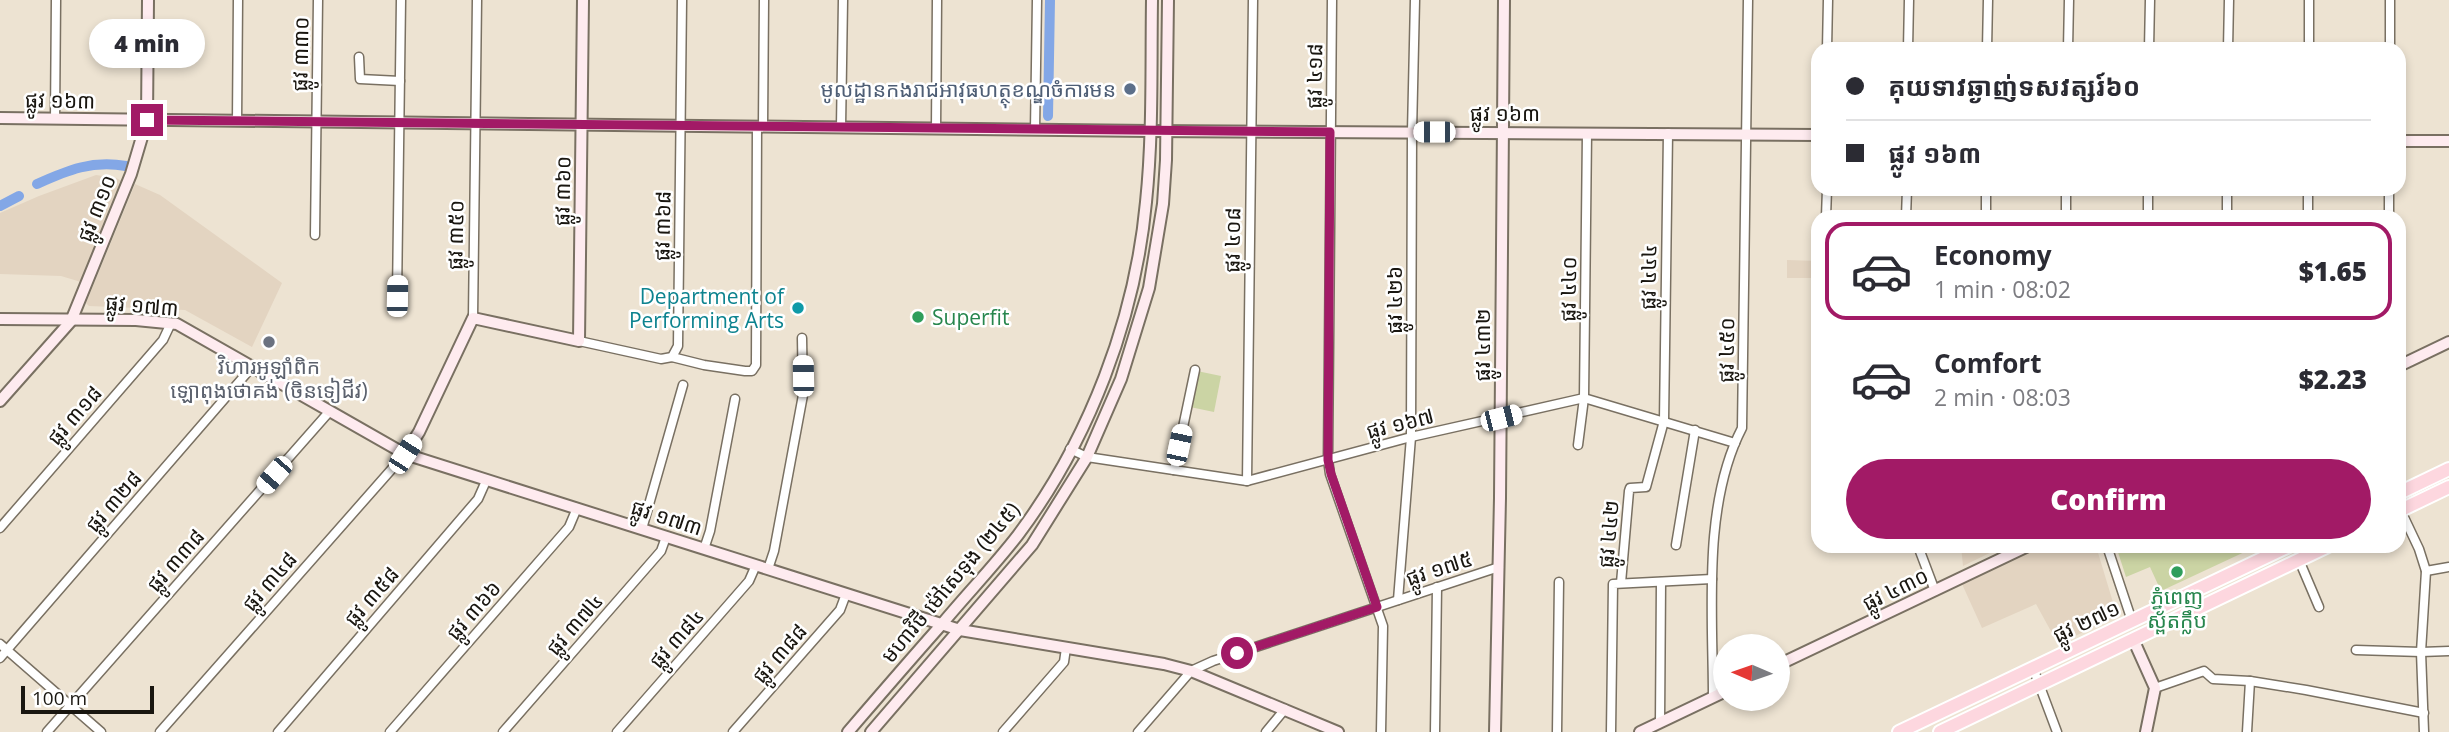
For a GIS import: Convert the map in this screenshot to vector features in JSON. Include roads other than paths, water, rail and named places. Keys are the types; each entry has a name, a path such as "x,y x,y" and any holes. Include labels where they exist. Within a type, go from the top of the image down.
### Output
{"main road":[{"path":"2406,490 2449,469"},
{"path":"2406,508 2449,488"},
{"name":"ផ្លូវ ២៧១","path":"1899,732 2274,553"},
{"name":"ផ្លូវ ២៧១","path":"1940,732 2314,553"}],"street":[{"path":"55,119 56,0"},
{"name":"ផ្លូវ ៣១០","path":"0,401 71,321 131,174 147,120 148,0"},
{"path":"237,0 237,121"},
{"name":"ផ្លូវ ៣៣០","path":"315,235 318,0"},
{"path":"397,296 401,0"},
{"name":"ផ្លូវ ៣៥០","path":"405,454 419,432 473,318 477,0"},
{"name":"ផ្លូវ ៣៦០","path":"579,341 583,0"},
{"name":"ផ្លូវ ៣៦៨","path":"672,357 678,346 682,0"},
{"path":"473,318 661,359 672,357 704,365 752,371 756,365 764,0"},
{"path":"841,127 843,0"},
{"path":"936,129 937,0"},
{"path":"1035,130 1037,0"},
{"name":"មហាវិថី ម៉ៅសេទុង (២៤៥)","path":"848,732 1018,534 1036,509 1086,419 1115,347 1141,240 1150,131 1152,0"},
{"name":"មហាវិថី ម៉ៅសេទុង (២៤៥)","path":"871,732 1032,545 1087,457 1102,425 1131,353 1158,243 1167,131 1168,0"},
{"name":"ផ្លូវ ៤០៨","path":"1247,481 1253,0"},
{"name":"ផ្លូវ ៤១៨","path":"1332,0 1328,460 1383,626 1381,732"},
{"name":"ផ្លូវ ៤២៦","path":"1398,600 1411,438 1415,0"},
{"name":"ផ្លូវ ៤៣២","path":"1495,732 1501,418 1504,0"},
{"name":"ផ្លូវ ៤៥០","path":"1713,634 1717,516 1723,484 1742,428 1748,0"},
{"path":"1827,42 1828,0"},
{"path":"1908,42 1909,0"},
{"path":"1987,42 1988,0"},
{"path":"2068,42 2069,0"},
{"path":"2150,0 2150,42"},
{"path":"2228,42 2229,0"},
{"path":"2309,0 2309,42"},
{"path":"2390,0 2390,42"},
{"path":"359,57 360,79 400,81"},
{"name":"ផ្លូវ ១៦៣","path":"0,118 1035,130 1811,135"},
{"name":"ផ្លូវ ៤៤០","path":"1578,445 1584,398 1587,133"},
{"name":"ផ្លូវ ៤៤៤","path":"1664,421 1668,133"},
{"path":"2406,141 2449,141"},
{"path":"1141,240 1158,243"},
{"name":"ផ្លូវ ១៧៣","path":"0,319 136,320 186,328 405,454 960,630 1192,671 1338,732"},
{"name":"ផ្លូវ ៣១៨","path":"0,528 163,340 171,324"},
{"path":"768,569 774,551 803,395 802,338"},
{"path":"2406,363 2449,342"},
{"name":"ផ្លូវ ៣២៨","path":"0,657 3,647 252,367"},
{"path":"1174,470 1195,370"},
{"path":"642,529 683,385"},
{"path":"704,549 710,531 735,398"},
{"name":"ផ្លូវ ១៦៧","path":"1070,449 1087,457 1247,481 1411,438 1584,398 1735,443"},
{"name":"ផ្លូវ ៣៣៨","path":"47,732 330,412"},
{"name":"ផ្លូវ ៤៤២","path":"1611,732 1617,584 1629,491 1630,488 1646,487 1664,421"},
{"path":"1676,545 1695,430"},
{"name":"ផ្លូវ ៣៤៨","path":"160,732 405,454"},
{"name":"ផ្លូវ ៣៥៨","path":"278,732 478,499 486,481"},
{"name":"ផ្លូវ ៣៦៦","path":"390,732 569,527 577,508"},
{"path":"2406,523 2426,571 2421,652 2424,732"},
{"name":"ផ្លូវ ៣៧៤","path":"503,732 661,551 666,537"},
{"path":"1921,553 1935,591"},
{"name":"ផ្លូវ ៤៣០","path":"1790,660 2014,553"},
{"path":"2109,553 2132,621"},
{"path":"2299,560 2319,607"},
{"name":"ផ្លូវ ៣៨៤","path":"617,732 749,581 756,565"},
{"name":"ផ្លូវ ១៧៥","path":"1192,671 1213,661 1499,567"},
{"path":"2426,571 2449,567"},
{"path":"1617,584 1713,579"},
{"path":"1557,732 1559,582"},
{"path":"1660,722 1661,582"},
{"path":"1435,732 1437,587"},
{"name":"ផ្លូវ ៣៨៨","path":"733,732 840,610 846,594"},
{"path":"2133,639 2155,688 2146,732"},
{"path":"3,647 100,732"},
{"path":"1003,732 1064,662 1066,648"},
{"path":"2356,650 2449,651"},
{"path":"2033,668 2057,732"},
{"path":"1138,732 1192,671"},
{"path":"2155,688 2202,671 2213,679 2250,681 2306,690 2424,713"},
{"path":"2247,732 2250,681"},
{"path":"880,694 894,706"},
{"path":"1640,732 1713,697"},
{"path":"1266,732 1285,709"}],"waterway":[{"path":"1048,116 1050,0"},
{"path":"37,184 59,174 91,165 126,166"},
{"path":"0,206 19,196"}],"place":[{"name":"មូលដ្ឋានកងរាជអាវុធហត្ថុខណ្ឌចំការមន","path":"1130,89"},
{"name":"Department of Performing Arts","path":"798,308"},
{"name":"Superfit","path":"918,317"},
{"name":"វិហារអូឡាំពិក ឡោពុងថោគង់ (ចិនទៀជីវ)","path":"269,342"},
{"name":"ភ្នំពេញ ស្ព័តក្លឹប","path":"2177,572"}]}
